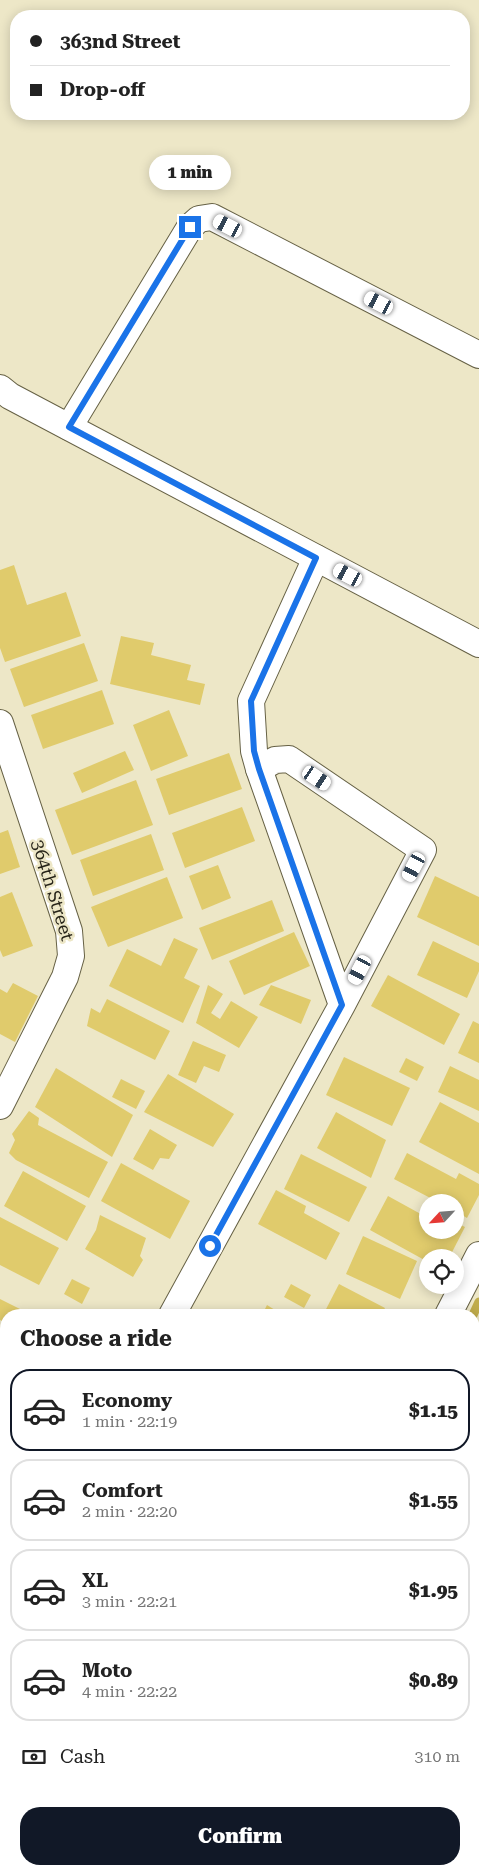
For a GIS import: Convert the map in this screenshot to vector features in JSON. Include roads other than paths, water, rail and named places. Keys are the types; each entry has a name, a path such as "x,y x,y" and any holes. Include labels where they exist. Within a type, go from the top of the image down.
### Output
{"street":[{"path":"69,427 190,227 199,218 212,217 479,355"},
{"path":"0,388 10,396 478,642"},
{"path":"316,558 251,701 254,751 259,769 342,1005"},
{"name":"364th Street","path":"0,723 69,931 71,956 65,977 0,1106"},
{"path":"175,1309 342,1005 423,850 289,759 275,760 259,769"},
{"path":"451,1309 479,1254"}],"waterway":[{"path":"476,1309 479,1302"}]}
